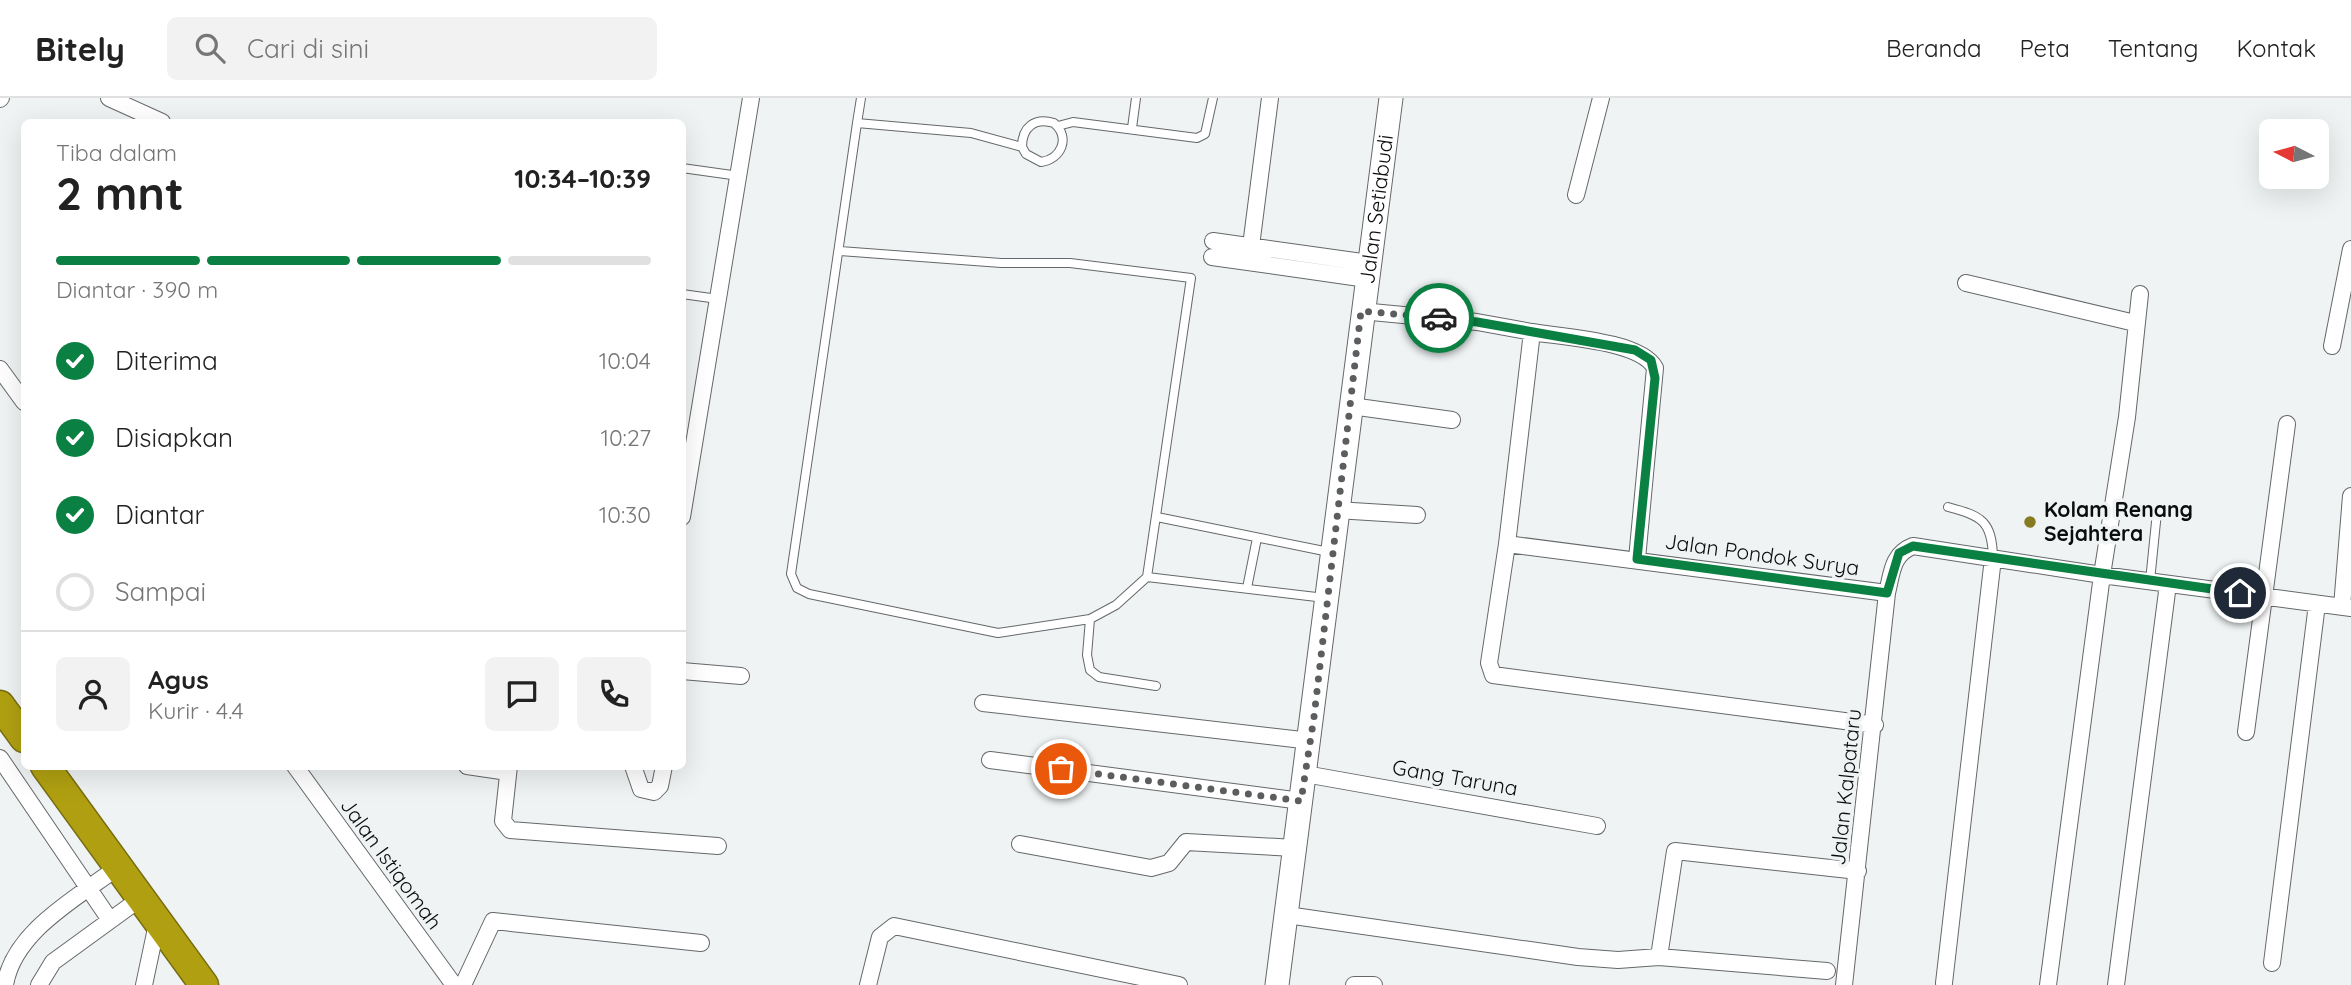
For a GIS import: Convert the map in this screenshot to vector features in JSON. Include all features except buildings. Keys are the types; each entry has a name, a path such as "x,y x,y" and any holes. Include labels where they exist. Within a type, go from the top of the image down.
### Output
{"highway":[{"path":"0,705 21,734"},
{"path":"48,770 204,985"}],"street":[{"path":"109,98 155,119"},
{"path":"686,493 751,98"},
{"path":"1251,246 1270,98"},
{"name":"Jalan Setiabudi","path":"1277,985 1311,741 1336,510 1391,98"},
{"path":"1576,195 1601,98"},
{"path":"1251,246 1368,271 1213,249 1251,246"},
{"path":"2332,346 2351,249"},
{"path":"1966,283 2135,323"},
{"path":"2048,985 2102,575 2127,417 2140,294"},
{"path":"1361,311 1477,322 1635,350 1651,360 1655,368 1637,559"},
{"path":"1532,332 1507,544 1489,663 1493,675 1875,725"},
{"path":"0,369 21,398"},
{"path":"1351,406 1452,420"},
{"path":"2246,732 2287,424"},
{"path":"2346,607 2351,496"},
{"path":"1336,510 1417,515"},
{"name":"Jalan Pondok Surya","path":"1507,544 1887,593"},
{"name":"Jalan Kalpataru","path":"1844,985 1875,725 1887,593 1899,553 1913,546 2102,575 2346,607"},
{"path":"1944,983 1993,558"},
{"path":"2116,985 2168,583"},
{"path":"2273,963 2318,604"},
{"path":"686,671 741,676"},
{"path":"984,703 1311,741"},
{"path":"0,758 91,887 110,920"},
{"path":"990,760 1301,801"},
{"name":"Jalan Istiqomah","path":"298,770 454,985"},
{"path":"509,770 503,821 510,830 719,846"},
{"path":"634,770 641,789 654,792 660,786 663,770"},
{"name":"Gang Taruna","path":"1305,774 1597,826"},
{"path":"1020,844 1150,869 1169,863 1186,842 1295,848"},
{"path":"1659,957 1675,851 1858,871"},
{"path":"5,985 12,959 28,938 118,867"},
{"path":"39,985 53,961 110,920 149,908 144,985"},
{"path":"1287,915 1578,957 1618,960 1659,957 1828,971"},
{"path":"463,985 493,921 701,943"},
{"path":"868,985 880,937 894,926 1179,985"},
{"path":"1354,985 1374,985"}],"lane":[{"path":"840,251 1001,263 1070,263 1191,278 1147,577 1116,604 1090,619 998,633 809,594 797,588 791,574 792,566 861,98"},
{"path":"1132,128 1136,98"},
{"path":"1022,147 1022,136 1027,127 1036,121 1046,120 1058,126 1073,122 1197,138 1205,134 1209,125 1213,98"},
{"path":"857,123 971,133 1022,147 1032,160 1049,161 1061,149 1063,141 1058,126"},
{"path":"686,169 739,176"},
{"path":"686,295 718,299"},
{"path":"1948,507 1967,512 1986,523 1991,533 1993,558"},
{"path":"2150,581 2157,512"},
{"path":"1157,517 1332,552"},
{"path":"1247,588 1257,538"},
{"path":"1147,577 1328,598"},
{"path":"1090,619 1087,655 1090,670 1099,677 1156,686"}],"way so far":[{"path":"1061,769 1301,801 1314,717 1361,311 1439,318"}],"place":[{"name":"Kolam Renang Sejahtera","path":"2030,522"}],"route":[{"path":"1439,318 1477,322 1635,350 1651,360 1655,368 1655,378 1637,559 1887,593 1899,553 1913,546 2240,593"}]}
